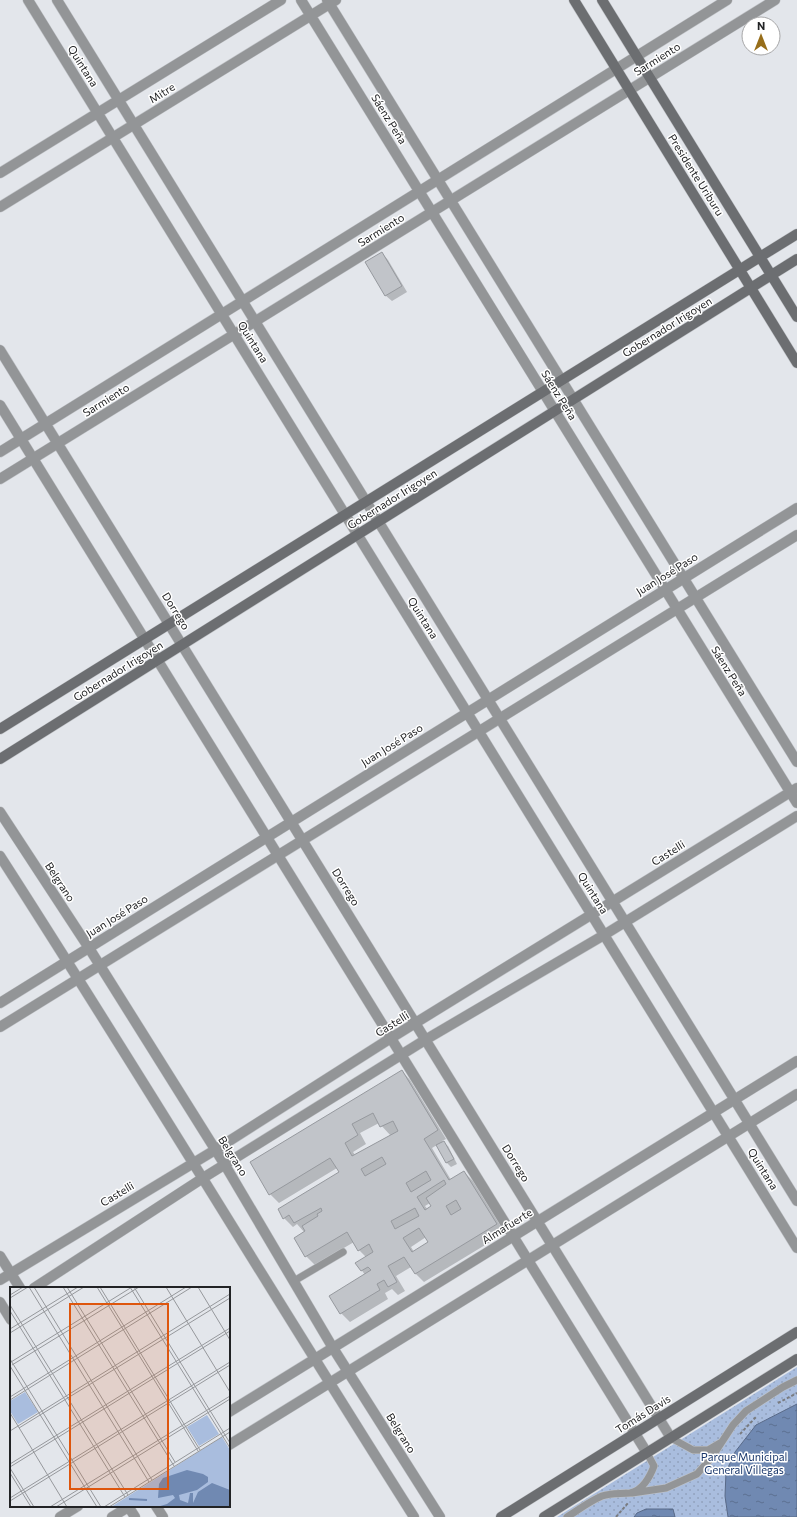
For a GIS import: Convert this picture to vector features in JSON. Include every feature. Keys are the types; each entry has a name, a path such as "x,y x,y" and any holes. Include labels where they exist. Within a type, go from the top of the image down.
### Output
{"street":[{"name":"Quintana","path":"28,0 797,1248"},
{"name":"Quintana","path":"57,0 797,1201"},
{"name":"Mitre","path":"0,173 281,0"},
{"name":"Sáenz Peña","path":"301,0 677,609 794,790 797,803"},
{"name":"Presidente Uriburu","path":"574,0 797,363"},
{"name":"Presidente Uriburu","path":"602,0 797,317"},
{"name":"Sarmiento","path":"0,452 727,0"},
{"name":"Sarmiento","path":"0,479 775,0"},
{"name":"Mitre","path":"0,207 311,16 331,1"},
{"name":"Sáenz Peña","path":"331,1 450,201 797,762"},
{"name":"Gobernador Irigoyen","path":"0,729 797,234"},
{"name":"Gobernador Irigoyen","path":"0,759 797,259"},
{"name":"Dorrego","path":"0,350 671,1438"},
{"path":"0,405 647,1453"},
{"name":"Juan José Paso","path":"0,1003 797,508"},
{"path":"0,1027 797,535"},
{"name":"Castelli","path":"0,1280 215,1150 415,1023 794,790"},
{"name":"Belgrano","path":"0,812 100,965 215,1150 333,1348 440,1517"},
{"path":"36,1287 203,1178 402,1054 604,935 797,816"},
{"path":"0,856 68,962 192,1163 203,1178 314,1360 414,1517"},
{"name":"Almafuerte","path":"230,1411 797,1061"},
{"path":"230,1444 797,1094"},
{"path":"0,1256 19,1287"},
{"path":"4,1305 10,1318"},
{"name":"Tomás Davis","path":"501,1517 797,1332"},
{"path":"544,1517 797,1359"},
{"path":"60,1517 76,1507"},
{"path":"112,1517 127,1507"},
{"path":"129,1507 134,1517"},
{"path":"157,1507 163,1517"}],"lane":[{"path":"294,1281 343,1252"},
{"path":"567,1517 600,1497 610,1494 632,1493 666,1488 697,1474 712,1457 733,1425 746,1411 783,1387 797,1380"},
{"path":"671,1438 693,1450 708,1450 722,1442"},
{"path":"632,1493 644,1485 651,1474 654,1466 647,1453"}],"green space":[{"name":"Parque Municipal General Villegas","path":"797,1367 797,1517 557,1517"}],"water":[{"path":"797,1404 797,1517 728,1517 725,1496 726,1472 735,1452 756,1425"},
{"path":"646,1509 673,1509 675,1517 634,1517 637,1513"}],"building":[{"path":"382,252 402,286 385,296 365,262"},
{"path":"402,1070 438,1130 424,1139 449,1180 464,1171 497,1224 415,1274 404,1257 388,1266 397,1282 388,1287 384,1280 377,1284 380,1290 340,1314 329,1296 371,1270 368,1267 361,1271 355,1263 373,1252 369,1244 358,1251 347,1232 305,1257 294,1238 305,1231 302,1226 318,1216 317,1214 322,1211 321,1208 294,1223 289,1215 283,1219 278,1209 339,1172 330,1158 269,1195 250,1162","holes":["373,1113 380,1127 393,1121 398,1131 352,1156 345,1143 358,1135 352,1124","382,1157 386,1164 365,1176 361,1169","426,1171 431,1180 411,1192 406,1183","444,1180 446,1184 426,1198 431,1206 425,1210 417,1197","456,1200 461,1209 451,1215 446,1206","415,1208 419,1216 395,1229 391,1221","419,1228 428,1242 412,1252 403,1238"]},
{"path":"444,1141 454,1159 446,1163 436,1145"}]}
